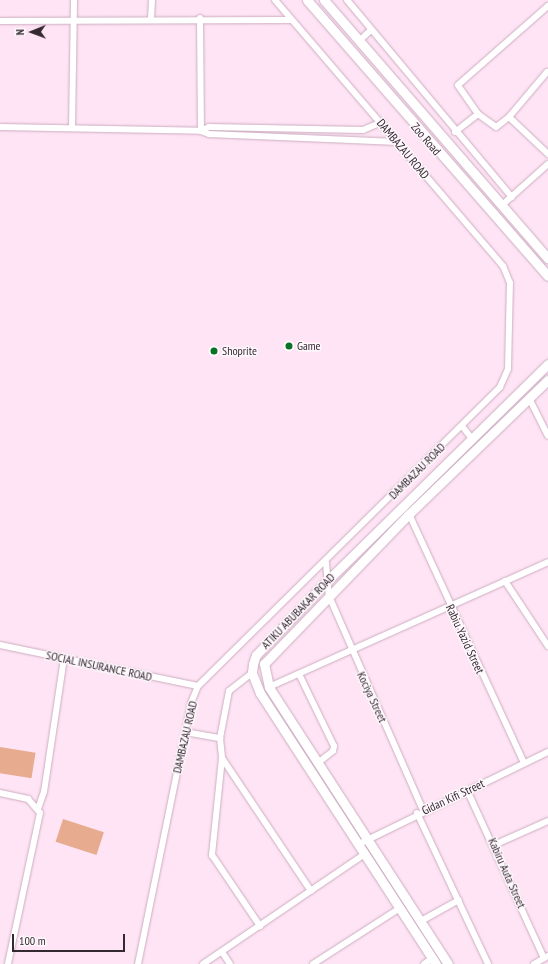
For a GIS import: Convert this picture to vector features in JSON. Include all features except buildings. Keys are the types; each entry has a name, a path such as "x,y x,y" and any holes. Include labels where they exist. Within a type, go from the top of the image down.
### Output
{"street":[{"path":"72,128 74,0"},
{"path":"151,19 152,0"},
{"name":"DAMBAZAU ROAD","path":"138,964 185,732 198,686 326,563 462,426 500,387 508,369 510,283 503,266 382,122 276,0"},
{"name":"Zoo Road","path":"307,0 548,276"},
{"name":"Zoo Road","path":"324,0 548,259"},
{"path":"347,0 429,103 512,197"},
{"path":"548,6 460,82 459,87 478,114 492,126 509,117 548,72"},
{"path":"0,21 200,18 292,20"},
{"path":"200,18 201,131"},
{"path":"359,41 371,30"},
{"path":"420,112 429,103"},
{"path":"455,132 478,114"},
{"path":"509,117 548,154"},
{"path":"201,131 209,127 363,130 382,122"},
{"path":"0,127 201,131 209,134 398,142"},
{"path":"501,206 548,164"},
{"name":"ATIKU ABUBAKAR ROAD","path":"252,672 256,654 326,582 548,364"},
{"path":"448,964 369,838 269,687 263,670 268,657 409,514 548,380"},
{"path":"529,398 548,436"},
{"path":"462,426 472,439"},
{"name":"Rabiu Yazid Street","path":"409,514 450,606 524,763"},
{"path":"269,687 548,562"},
{"name":"Kociya Street","path":"326,563 326,582 329,596 350,651 488,964"},
{"path":"505,581 548,646"},
{"name":"SOCIAL INSURANCE ROAD","path":"0,645 198,686"},
{"path":"8,964 40,822 38,809 44,792 64,658"},
{"path":"260,926 212,855 222,758 220,738 229,691 252,672 260,693 434,961 424,964"},
{"path":"299,674 334,746 333,751 319,762"},
{"path":"185,732 220,738"},
{"name":"Gidan Kifi Street","path":"359,844 420,812 548,752"},
{"path":"222,758 311,891"},
{"name":"Kabiru Auta Street","path":"467,790 494,844 546,957"},
{"path":"0,793 28,799 38,809"},
{"path":"494,844 548,821"},
{"path":"203,964 365,854"},
{"path":"421,922 459,900"},
{"path":"313,964 400,908"},
{"path":"222,952 230,964"},
{"path":"534,964 546,957"}],"shaded area":[{"path":"0,747 36,753 31,778 0,773"},
{"path":"63,819 104,832 96,855 56,842"}],"place":[{"name":"Game","path":"289,346"},
{"name":"Shoprite","path":"214,351"}]}
